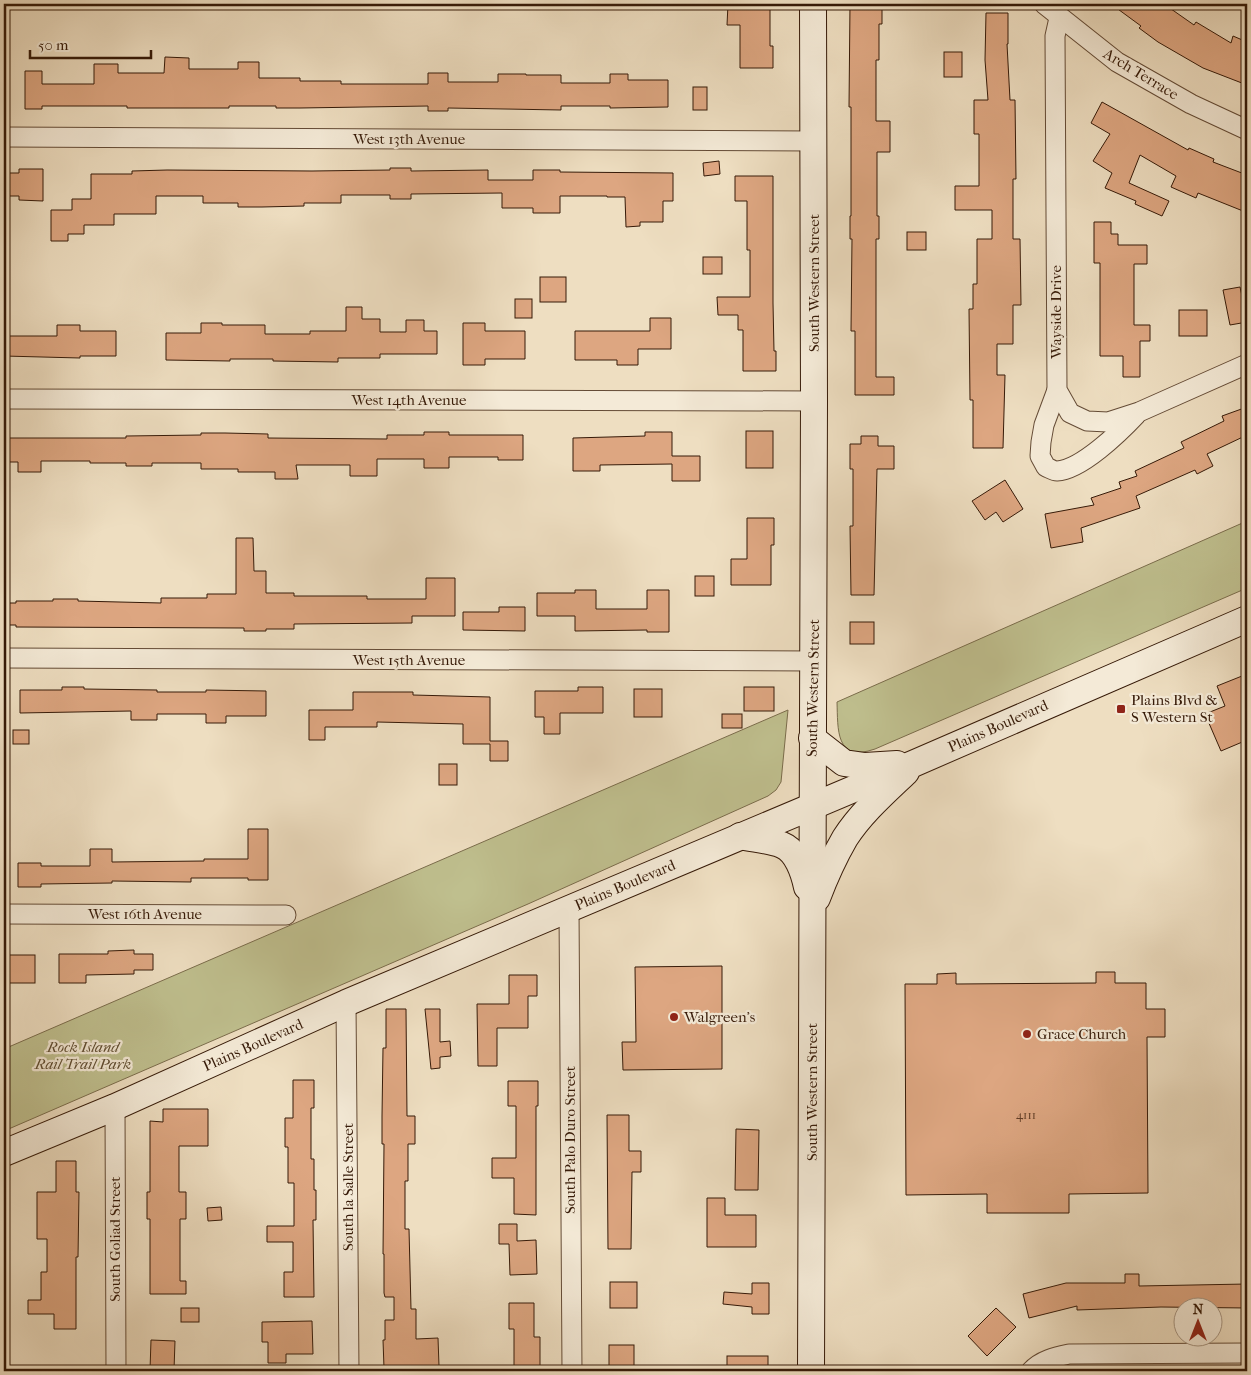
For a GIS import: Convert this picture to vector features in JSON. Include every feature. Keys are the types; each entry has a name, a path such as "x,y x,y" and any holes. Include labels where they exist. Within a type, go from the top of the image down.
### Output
{"main road":[{"name":"South Western Street","path":"812,1371 813,4"},
{"name":"Plains Boulevard","path":"4,1153 115,1107 346,1004 569,908 915,763 1247,619"},
{"path":"812,738 844,763 865,766 915,763"},
{"path":"812,912 828,869 846,837 872,804 915,763"},
{"path":"740,836 784,845 796,857 805,876 812,912"}],"street":[{"name":"Arch Terrace","path":"1044,4 1059,18 1117,62 1191,104 1247,130"},
{"name":"Wayside Drive","path":"1056,390 1055,36 1059,18"},
{"name":"West 13th Avenue","path":"4,137 813,141"},
{"path":"1056,390 1070,414 1087,421 1108,422 1139,412 1247,364"},
{"path":"1056,390 1044,425 1040,456 1046,467 1056,471 1072,467 1093,454 1114,438 1139,412"},
{"name":"West 14th Avenue","path":"4,399 814,401"},
{"name":"West 15th Avenue","path":"4,658 813,661"},
{"name":"South Palo Duro Street","path":"569,908 572,1371"},
{"name":"West 16th Avenue","path":"4,914 286,914"},
{"name":"South la Salle Street","path":"346,1004 349,1371"},
{"name":"South Goliad Street","path":"115,1107 116,1371"},
{"path":"1031,1371 1036,1365 1069,1354 1247,1353"}],"green space":[{"path":"1247,521 1247,588 875,749 862,752 852,751 841,741 837,702"},
{"name":"Rock Island Rail Trail Park","path":"788,710 781,782 776,790 768,796 528,904 4,1131 4,1049"}],"building":[{"path":"728,4 770,4 770,46 773,46 773,68 740,68 740,25 727,25"},
{"path":"850,4 882,4 882,24 879,24 879,60 876,60 876,121 890,121 890,152 877,152 879,239 876,239 876,377 894,377 894,395 855,395 855,331 851,331"},
{"path":"1111,4 1164,4 1194,25 1196,22 1231,43 1233,36 1247,42 1247,85 1203,68 1158,42 1139,28 1141,26"},
{"path":"986,13 1008,13 1007,44 1010,100 1015,100 1016,179 1013,179 1013,239 1020,239 1021,305 1013,305 1013,344 997,344 997,375 1005,375 1003,448 973,448 973,400 970,400 969,309 973,309 973,284 977,284 977,239 992,239 992,210 955,210 955,186 979,186 979,134 974,134 974,100 988,100 985,60"},
{"path":"944,52 962,52 962,77 944,77"},
{"path":"165,57 189,58 189,69 238,69 238,62 259,62 259,78 341,81 341,84 428,84 428,73 448,73 448,82 498,82 498,74 526,74 561,75 561,83 610,83 610,74 628,74 628,80 668,80 668,107 610,108 610,106 561,106 561,110 448,108 448,111 428,111 428,106 127,108 127,106 42,106 42,109 25,109 25,71 42,71 42,84 94,84 94,64 118,64 118,73 164,73"},
{"path":"693,87 707,87 707,110 693,110"},
{"path":"1102,102 1188,150 1189,148 1214,159 1213,162 1247,175 1247,200 1243,211 1198,193 1196,198 1171,187 1176,176 1140,155 1129,183 1169,201 1162,216 1135,204 1136,201 1105,188 1112,173 1093,161 1110,134 1091,123"},
{"path":"719,161 720,174 704,176 703,163"},
{"path":"390,168 411,168 411,171 488,170 488,180 533,180 533,170 673,173 673,201 663,201 663,222 640,222 640,226 626,227 625,197 560,196 560,213 533,213 533,208 502,208 502,193 411,194 411,199 390,199 390,195 341,195 341,203 304,203 304,206 262,207 238,207 238,203 203,203 203,196 156,196 156,214 114,214 114,225 84,225 84,234 68,234 68,241 51,241 51,210 72,210 72,199 91,199 91,174 132,174 132,171 167,170 312,171 390,170"},
{"path":"19,169 43,169 43,201 19,200 19,196 4,196 4,173 19,173"},
{"path":"735,176 773,176 773,303 776,371 743,371 743,330 738,330 738,315 718,315 717,297 750,297 750,250 747,250 747,201 735,201"},
{"path":"1094,222 1111,222 1111,234 1118,234 1118,245 1147,245 1147,264 1134,264 1134,325 1150,325 1150,341 1140,341 1140,377 1123,377 1123,356 1100,356 1100,263 1094,263"},
{"path":"907,232 926,232 926,250 907,250"},
{"path":"703,257 722,257 722,274 703,274"},
{"path":"540,277 566,277 566,302 540,302"},
{"path":"1240,287 1242,296 1247,295 1247,322 1230,325 1223,290"},
{"path":"515,299 532,299 532,318 515,318"},
{"path":"346,307 362,307 362,319 380,319 380,332 406,332 406,320 424,320 424,331 437,331 437,354 380,354 380,358 338,358 338,362 273,361 273,359 230,359 230,361 166,360 166,333 201,333 201,323 265,325 265,334 310,334 310,331 346,331"},
{"path":"1179,310 1207,310 1207,336 1179,336"},
{"path":"650,318 671,318 671,349 638,349 638,365 617,365 617,360 575,360 575,331 650,331"},
{"path":"463,323 485,323 485,331 525,331 525,359 485,359 485,365 463,365"},
{"path":"57,325 80,325 80,331 116,331 116,356 80,356 80,358 4,356 4,336 57,336"},
{"path":"1247,407 1247,435 1207,454 1213,466 1197,474 1195,470 1136,496 1140,508 1081,528 1083,542 1051,548 1045,514 1094,505 1091,498 1121,488 1119,482 1137,476 1135,471 1184,448 1181,442 1224,421 1222,416"},
{"path":"746,431 773,431 773,468 746,468"},
{"path":"424,432 449,432 449,435 523,435 523,460 498,460 498,457 449,457 449,468 424,468 424,459 377,459 377,476 350,476 350,465 296,465 298,479 275,479 275,472 201,469 201,463 152,463 152,466 126,466 126,463 41,461 41,472 18,472 18,462 4,462 4,438 126,438 126,436 225,433 268,434 268,438 387,439 387,435 424,435"},
{"path":"645,432 672,432 672,456 700,456 700,481 672,481 672,464 600,465 600,471 573,471 573,438 645,436"},
{"path":"861,436 878,436 878,446 894,446 894,469 877,469 874,595 851,595 850,526 853,526 853,469 850,469 850,444 861,444"},
{"path":"1005,480 1023,509 1003,522 996,512 985,520 972,501"},
{"path":"747,518 774,518 774,545 771,545 771,585 731,585 731,559 747,559"},
{"path":"236,538 253,538 254,571 266,571 266,593 294,593 294,596 367,596 367,599 426,599 426,578 455,578 455,616 412,616 412,623 294,624 294,629 266,629 266,631 244,631 244,628 16,627 16,625 4,625 4,603 16,603 16,601 78,599 78,601 161,603 161,598 207,598 207,594 236,594"},
{"path":"695,576 714,576 714,596 695,596"},
{"path":"575,590 596,590 596,609 647,609 647,590 669,590 669,632 647,632 647,630 575,631 575,616 537,616 537,593 575,593"},
{"path":"499,607 525,607 525,631 463,630 463,612 499,612"},
{"path":"850,622 874,622 874,644 850,644"},
{"path":"1247,674 1247,740 1221,751 1205,714 1225,706 1217,686"},
{"path":"62,687 157,690 157,692 206,692 206,690 266,691 266,716 226,716 226,723 206,723 206,714 157,714 157,720 131,720 131,711 20,713 20,690 62,690"},
{"path":"578,687 603,687 603,713 560,713 560,734 544,734 544,717 535,717 535,691 578,691"},
{"path":"744,687 774,687 774,711 744,711"},
{"path":"634,689 662,689 662,717 634,717"},
{"path":"353,692 413,692 413,695 490,697 490,741 508,741 508,761 490,761 490,744 463,744 463,724 377,722 377,727 325,727 325,740 309,740 309,710 353,710"},
{"path":"722,714 742,714 742,728 722,728"},
{"path":"13,730 29,730 29,744 13,744"},
{"path":"439,764 457,764 457,785 439,785"},
{"path":"248,829 268,829 268,880 191,878 191,882 112,881 112,883 41,884 41,887 18,887 18,863 41,863 41,866 90,866 90,849 112,849 112,862 248,859"},
{"path":"134,950 134,954 153,954 153,970 134,970 134,974 86,975 86,983 59,983 59,954 108,954 108,951"},
{"path":"4,955 35,955 35,983 4,983"},
{"path":"722,966 722,1069 623,1070 622,1042 636,1042 635,967"},
{"path":"1096,972 1115,972 1115,983 1146,983 1146,1009 1165,1009 1165,1037 1147,1037 1148,1193 1069,1194 1069,1213 987,1213 987,1194 906,1195 905,984 937,984 937,974 956,973 956,984 1096,983"},
{"path":"509,975 537,975 537,996 528,996 528,1028 497,1028 497,1066 478,1066 477,1004 509,1004"},
{"path":"386,1009 406,1009 407,1116 415,1116 415,1144 408,1144 408,1181 405,1181 405,1229 409,1229 411,1309 416,1309 416,1339 438,1338 439,1366 384,1368 383,1340 385,1340 385,1320 394,1320 394,1297 385,1297 384,1293 384,1144 382,1144 382,1116 383,1048 386,1048"},
{"path":"425,1009 440,1009 440,1042 450,1041 451,1056 440,1057 440,1068 431,1069"},
{"path":"293,1080 314,1080 314,1108 311,1108 311,1159 314,1159 314,1190 316,1190 316,1220 313,1220 314,1297 284,1297 284,1272 293,1272 293,1242 267,1242 267,1226 294,1226 294,1183 288,1183 288,1147 285,1147 285,1118 293,1118"},
{"path":"508,1081 538,1081 538,1106 536,1106 536,1215 514,1214 514,1178 492,1178 492,1158 516,1158 516,1106 508,1106"},
{"path":"163,1109 208,1109 208,1146 179,1146 179,1192 186,1192 186,1219 180,1219 180,1281 186,1281 186,1294 150,1294 150,1219 147,1219 147,1192 150,1192 150,1121 163,1122"},
{"path":"607,1115 629,1115 629,1151 641,1151 641,1172 632,1172 631,1249 608,1249"},
{"path":"736,1129 759,1130 758,1190 735,1190"},
{"path":"56,1161 76,1161 76,1192 79,1192 78,1257 76,1257 76,1329 54,1329 54,1314 28,1314 28,1300 41,1300 41,1272 47,1272 47,1239 37,1239 37,1192 56,1192"},
{"path":"707,1198 725,1198 725,1215 756,1215 756,1247 707,1247"},
{"path":"221,1207 222,1220 208,1221 207,1208"},
{"path":"499,1224 517,1224 517,1241 536,1240 537,1274 510,1275 509,1244 499,1244"},
{"path":"1125,1274 1139,1274 1139,1286 1247,1284 1247,1308 1224,1308 1224,1298 1174,1298 1174,1307 1077,1310 1077,1306 1029,1318 1023,1294 1066,1283 1125,1283"},
{"path":"610,1282 637,1282 637,1308 610,1308"},
{"path":"752,1283 769,1283 769,1314 752,1314 752,1307 723,1304 724,1292 752,1294"},
{"path":"509,1303 534,1303 534,1337 540,1337 540,1366 514,1366 514,1329 509,1329"},
{"path":"181,1308 199,1308 199,1322 181,1322"},
{"path":"996,1308 1016,1327 987,1356 968,1336"},
{"path":"312,1321 313,1354 286,1354 286,1363 268,1363 268,1342 262,1342 262,1322"},
{"path":"151,1340 175,1341 174,1370 150,1370"},
{"path":"609,1345 634,1345 634,1367 609,1367"},
{"path":"727,1356 768,1356 768,1371 727,1371"}],"place":[{"name":"Plains Blvd & S Western St","path":"1121,709"},
{"name":"Walgreen's","path":"674,1017"},
{"name":"Grace Church","path":"1027,1034"}]}
